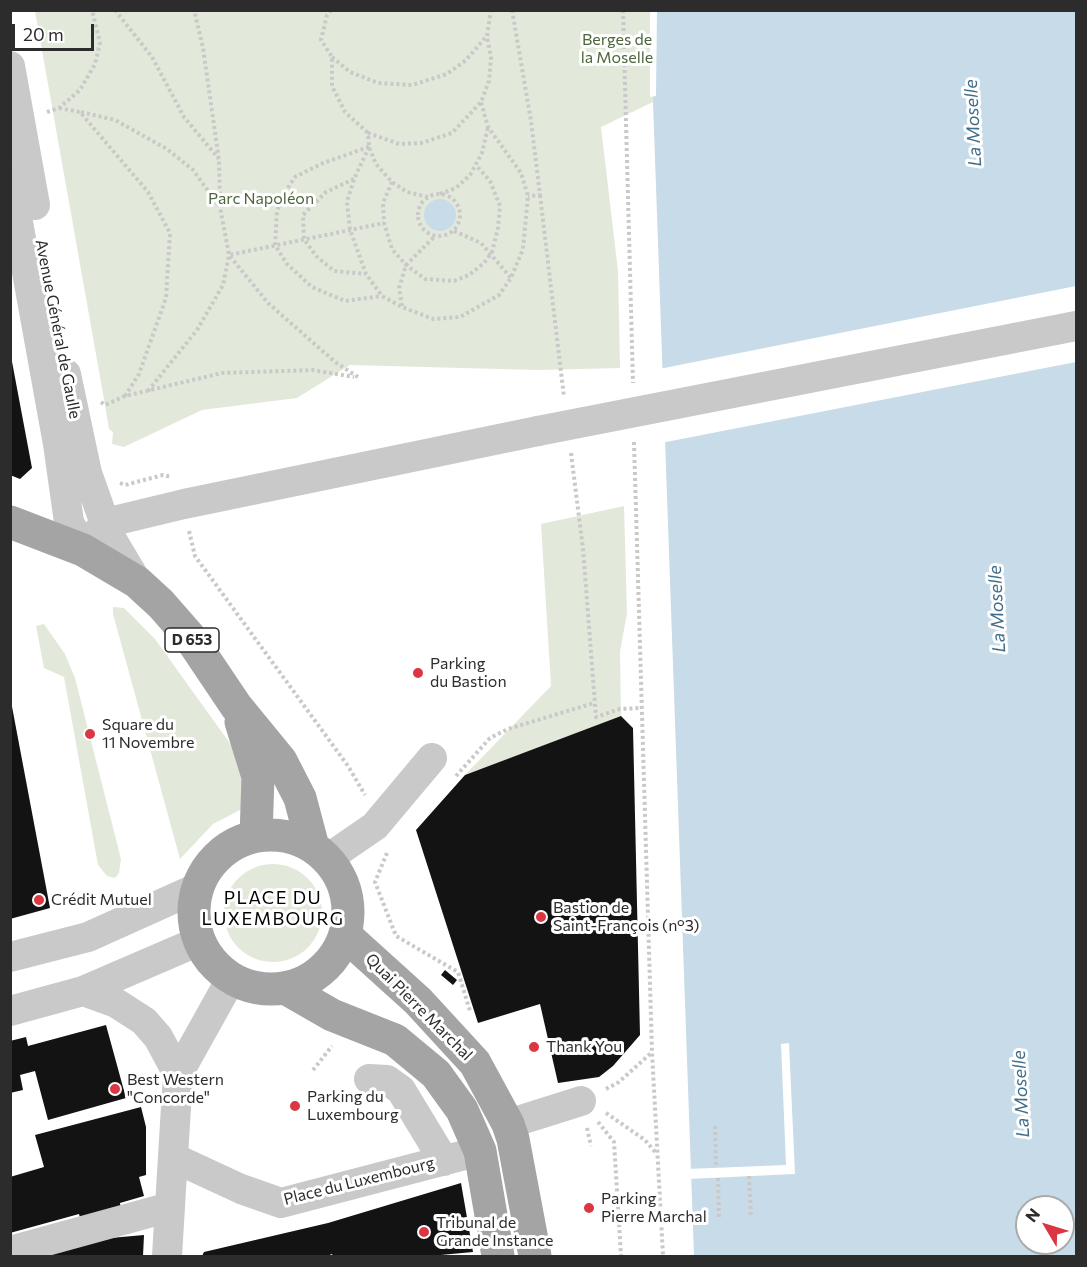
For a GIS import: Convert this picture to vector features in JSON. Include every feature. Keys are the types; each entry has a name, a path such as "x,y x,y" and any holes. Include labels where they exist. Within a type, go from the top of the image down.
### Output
{"main road":[{"name":"D 653","path":"10,520 83,550 137,582 189,636 236,706 281,761 300,798 320,853"},
{"name":"D 653","path":"236,706 258,777 256,836"},
{"path":"275,834 295,838 320,853 336,870 345,891 348,913 345,935 338,952 312,978 285,988 258,988 231,979 212,963 199,941 193,906 197,888 206,870 219,854 236,842 256,836 275,834"},
{"name":"Quai Pierre Marchal","path":"345,935 418,1001 475,1063 508,1124 535,1257"},
{"path":"285,988 332,1015 395,1040 436,1074 462,1110 480,1151 498,1257"}],"street":[{"name":"Avenue Général de Gaulle","path":"10,66 87,473 109,535 137,582"},
{"name":"Avenue Général de Gaulle","path":"10,178 69,522 83,550"},
{"path":"83,550 105,523 184,504 538,431 1077,326"},
{"path":"10,520 36,522 54,513 65,495"},
{"path":"320,853 383,836 432,758"},
{"path":"10,957 87,937 197,888"},
{"path":"10,1011 83,991 199,941"},
{"path":"167,1257 178,1074 231,979"},
{"path":"83,991 116,1003 144,1021 158,1037 178,1074"},
{"path":"369,1078 387,1080 401,1090 444,1161"},
{"path":"508,1124 581,1101"},
{"name":"Place du Luxembourg","path":"172,1183 219,1179 281,1203 480,1151"},
{"path":"10,1251 172,1183"}],"path":[{"path":"45,113 59,108 80,90 95,64 100,43 92,10"},
{"path":"115,10 152,57 184,117 219,160"},
{"path":"148,390 197,330 223,285 229,255 220,207 219,160 203,48 194,10"},
{"path":"332,10 327,13 321,40 332,57 350,72 378,83 412,85 447,74 466,60 487,36"},
{"path":"332,57 332,86 337,100 345,112 368,133 399,144 437,140 452,133 481,102 489,81 491,58 487,36 491,10"},
{"path":"512,10 531,121 565,403"},
{"path":"623,10 633,391"},
{"path":"369,147 354,179 347,202 350,230 366,274 382,296 402,307 433,319 460,316 499,295 511,278 523,249 528,196 521,173 488,127 481,102"},
{"path":"59,108 115,120 167,149 193,170 220,207"},
{"path":"80,112 148,192 170,233 166,298 139,374 125,396"},
{"path":"368,133 369,147 376,164 392,182 407,192 428,197 456,188 470,175 484,147 488,127"},
{"path":"369,147 323,163 295,177 282,195 277,211 275,245 286,264 312,287 345,301 382,296"},
{"path":"392,182 383,203 384,223 392,249 406,265 425,279 454,280 469,275 492,252 498,228 500,206 490,181 476,165"},
{"path":"354,179 326,192 303,215 304,239 316,256 334,271 366,274"},
{"path":"402,307 399,288 406,265 435,236 454,231 459,225 460,211 453,198 439,194"},
{"path":"528,196 540,195"},
{"path":"428,197 419,208 419,223 423,229 435,236"},
{"path":"229,255 384,223"},
{"path":"454,231 481,243 492,252 511,278"},
{"path":"97,399 105,405 125,396 222,373 313,370 358,377 335,362 268,303 229,255"},
{"path":"634,438 640,708 652,1052 663,1257"},
{"path":"570,448 583,549 596,717 620,709 640,708"},
{"path":"87,473 125,485 163,475 178,479 195,556 348,766 369,802 383,836 375,882 396,936 458,972 472,1017"},
{"path":"452,781 490,738 508,729 594,702"},
{"path":"313,1070 333,1045"},
{"path":"581,1101 619,1082 652,1052"},
{"path":"581,1101 605,1112 645,1140 657,1154"},
{"path":"581,1101 614,1142 621,1257"},
{"path":"715,1126 716,1168"},
{"path":"749,1176 751,1217"},
{"path":"718,1178 719,1220"}],"green space":[{"name":"Parc Napoléon","path":"35,11 653,11 653,102 601,127 618,271 620,368 538,370 350,365 297,398 202,410 124,447 112,444 113,432 109,429"},
{"path":"624,506 627,613 620,652 621,716 465,775 551,686 541,524"},
{"path":"113,607 124,608 155,639 234,749 246,778 244,808 213,824 180,859 113,614"},
{"path":"44,624 65,654 75,678 121,859 119,873 115,878 107,876 98,865 64,677 44,668 36,626"},
{"path":"273,864 292,868 308,878 318,894 322,913 318,932 308,948 292,958 273,962 254,958 238,948 228,932 224,913 228,894 238,878 254,868"}],"water":[{"name":"La Moselle","path":"653,11 1076,11 1076,1256 694,1256 653,102"},
{"path":"440,199 451,204 456,215 451,226 440,231 429,226 424,215 429,204"}],"pier":[{"path":"650,10 657,11 656,96 650,97"},
{"path":"1076,286 1076,362 661,443 659,369"},
{"path":"789,1043 795,1174 688,1179 687,1169 786,1165 781,1044"}],"building":[{"path":"10,351 32,468 20,479 10,475"},
{"path":"10,696 50,908 10,919"},
{"name":"Bastion de Saint-François (n°3)","path":"621,716 633,728 640,1035 613,1066 599,1077 558,1083 540,1004 478,1023 416,830 465,775"},
{"path":"445,970 457,980 453,985 441,975"},
{"path":"106,1025 126,1098 48,1120 35,1071 20,1075 23,1090 10,1093 10,1041 26,1037 28,1046"},
{"path":"141,1107 146,1127 146,1175 139,1177 144,1196 120,1203 121,1211 81,1221 79,1214 10,1233 10,1177 44,1167 35,1135"},
{"path":"461,1183 473,1252 430,1256 333,1256 332,1254 327,1256 202,1256 204,1252 328,1223"},
{"path":"144,1235 143,1256 40,1256 88,1240"}],"place":[{"name":"Parking du Bastion","path":"418,673"},
{"name":"Square du 11 Novembre","path":"90,734"},
{"name":"Crédit Mutuel","path":"39,900"},
{"name":"Bastion de Saint-François (n°3)","path":"541,917"},
{"name":"Thank You","path":"534,1047"},
{"name":"Best Western \"Concorde\"","path":"115,1089"},
{"name":"Parking du Luxembourg","path":"295,1106"},
{"name":"Parking Pierre Marchal","path":"589,1208"},
{"name":"Tribunal de Grande Instance","path":"424,1232"}],"district":[{"name":"PLACE DU LUXEMBOURG","path":"273,908"}],"park label":[{"name":"Berges de la Moselle","path":"617,49"}]}
